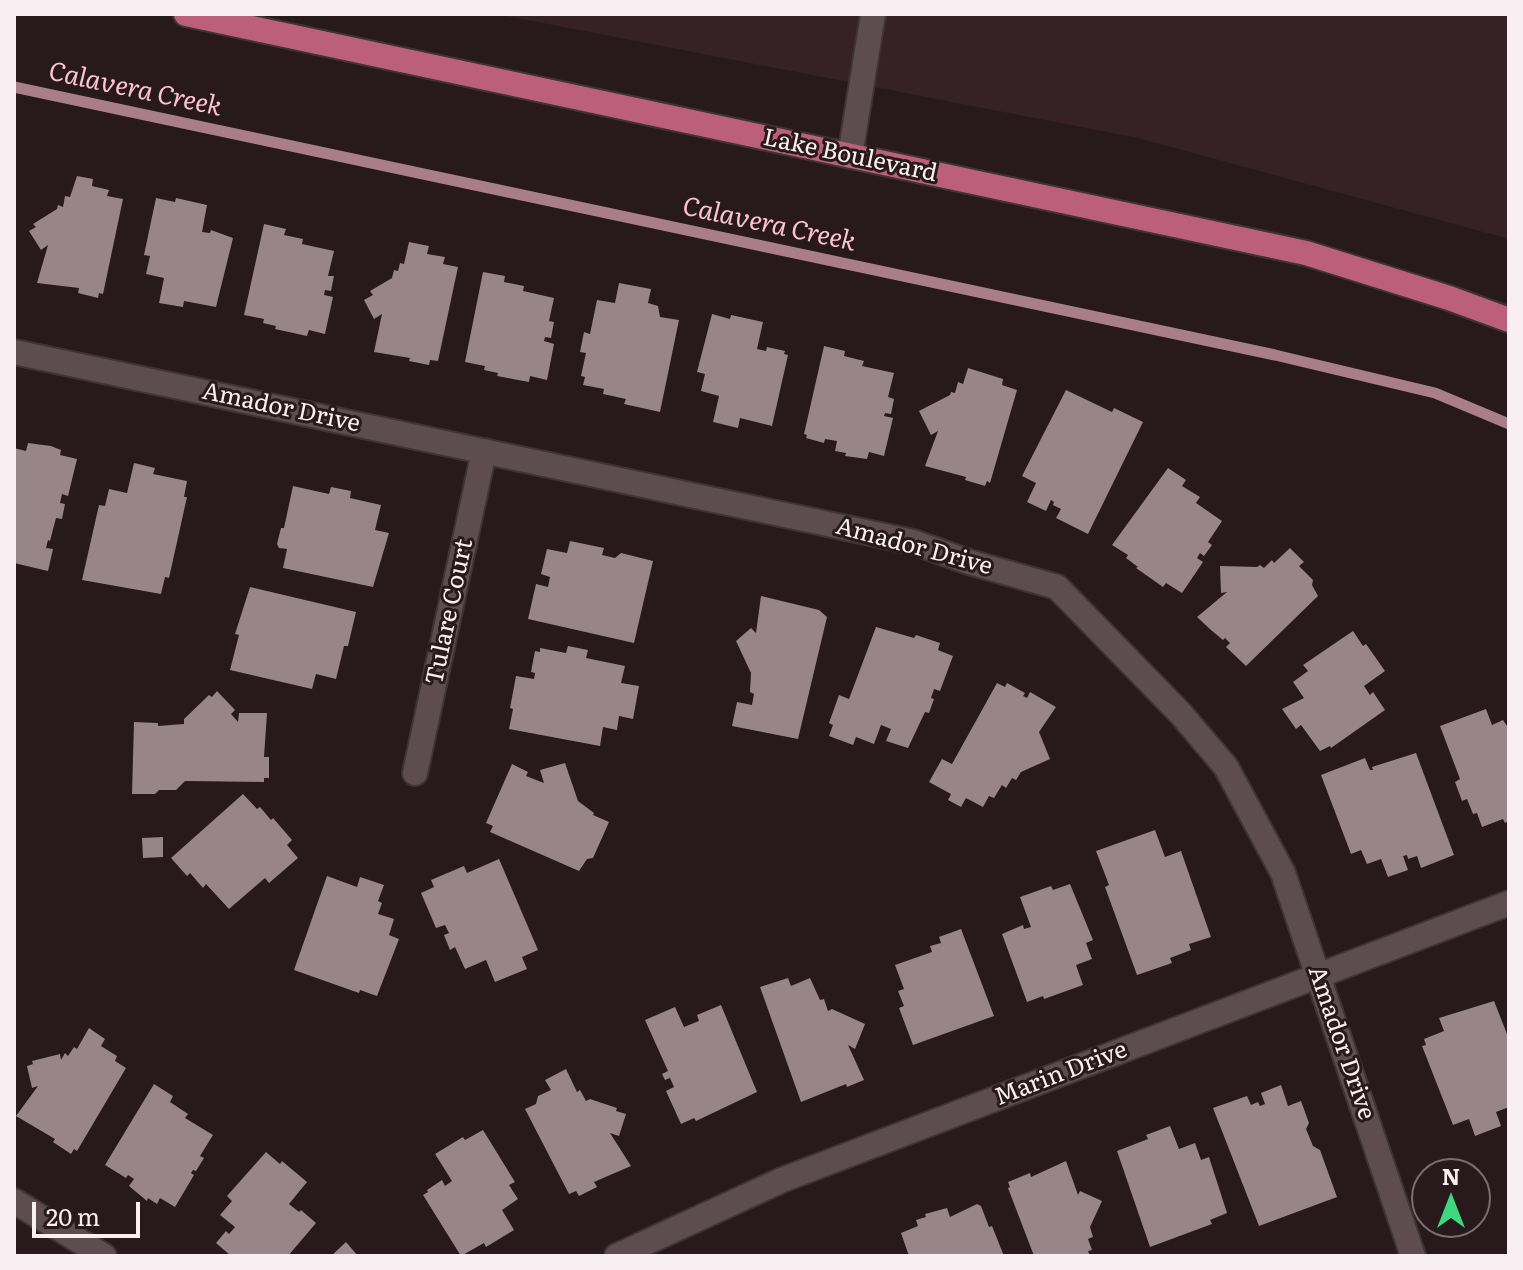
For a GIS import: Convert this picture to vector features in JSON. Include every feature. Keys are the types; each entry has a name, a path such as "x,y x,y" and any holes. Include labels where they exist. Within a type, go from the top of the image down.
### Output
{"main road":[{"name":"Lake Boulevard","path":"186,14 1306,253 1509,320"}],"street":[{"path":"850,156 873,14"},
{"name":"Amador Drive","path":"14,352 913,542 1057,587 1181,714 1226,767 1283,873 1413,1256"},
{"name":"Tulare Court","path":"415,773 484,451"},
{"name":"Marin Drive","path":"617,1256 782,1180 1509,903"},
{"path":"14,1201 104,1256"}],"shaded area":[{"path":"496,14 1509,14 1509,239 1138,138"}],"building":[{"path":"77,176 93,179 92,186 109,190 107,196 123,199 103,294 99,293 98,298 78,293 79,288 37,283 48,245 41,250 29,231 36,227 33,224 57,209 58,205 63,207 65,196 70,197"},
{"path":"156,198 175,202 176,198 207,205 202,232 210,233 211,230 233,238 216,307 184,301 183,307 159,303 164,278 146,274 150,256 144,255"},
{"path":"264,224 286,229 284,235 303,239 302,244 334,251 328,276 334,276 331,291 325,290 324,295 333,297 325,334 309,330 307,336 275,329 276,326 263,323 264,319 244,315"},
{"path":"409,242 429,246 427,254 445,257 443,264 458,267 438,361 430,360 429,365 409,361 410,358 374,352 382,314 374,319 364,300 373,295 370,291 392,278 400,263 404,264"},
{"path":"483,272 505,276 504,282 524,286 523,291 554,298 549,321 554,322 551,338 545,337 544,341 554,344 547,380 530,376 529,382 497,376 498,373 484,370 485,366 465,362"},
{"path":"619,283 651,289 648,303 658,306 660,317 679,320 660,412 624,404 626,399 603,394 604,389 583,385 585,377 581,376 586,353 580,352 584,332 590,334 597,300 615,303"},
{"path":"712,314 763,322 757,349 766,351 767,347 785,351 784,354 788,355 772,426 740,418 738,428 713,422 719,396 701,391 705,374 697,372"},
{"path":"824,346 845,351 844,356 864,361 862,366 894,373 888,397 894,399 891,414 885,413 884,416 893,418 884,456 869,452 867,459 845,456 846,453 835,451 837,441 825,439 824,443 806,438 804,434"},
{"path":"968,368 1003,379 1002,385 1017,390 990,483 987,481 985,486 965,480 966,477 925,466 938,431 931,435 919,411 951,392 955,393 958,382 963,384"},
{"path":"1066,390 1112,412 1114,408 1143,422 1088,534 1056,518 1061,509 1051,500 1046,511 1027,502 1036,483 1022,476"},
{"path":"28,443 51,446 61,450 60,455 77,459 68,496 62,494 60,503 65,504 62,519 56,518 48,540 46,548 53,549 48,571 14,563 14,448 26,451"},
{"path":"134,463 155,468 153,474 187,481 184,497 187,497 169,578 165,577 161,594 82,580 99,505 105,506 109,489 127,493"},
{"path":"1168,468 1186,480 1182,486 1200,497 1196,503 1222,521 1208,542 1212,545 1204,556 1200,553 1197,558 1203,562 1182,593 1166,583 1163,587 1136,568 1126,558 1128,555 1112,545"},
{"path":"293,486 329,494 331,487 351,491 350,498 381,505 375,530 389,533 373,587 283,568 287,549 279,548 277,544 281,528 284,528"},
{"path":"570,541 604,548 602,555 615,558 621,553 653,561 634,643 528,619 536,584 548,587 550,577 541,574 547,549 567,553"},
{"path":"1290,548 1304,562 1299,566 1313,580 1312,585 1318,596 1246,666 1226,647 1230,643 1225,638 1223,640 1197,617 1227,592 1221,593 1220,566 1260,565 1264,568"},
{"path":"250,587 356,612 336,679 316,674 312,689 230,670 239,635 235,634"},
{"path":"761,596 819,610 827,617 798,739 732,726 737,702 752,705 751,673 736,641 751,628 756,633"},
{"path":"876,627 940,643 938,650 953,656 940,691 934,689 929,713 925,712 908,748 886,741 891,729 881,725 874,744 856,737 853,745 829,736 833,725 829,723 839,695 849,699"},
{"path":"1353,631 1385,671 1364,686 1370,695 1373,692 1385,710 1331,748 1320,751 1301,725 1296,729 1282,709 1304,698 1293,682 1308,671 1303,665"},
{"path":"568,646 588,650 586,658 625,666 621,683 639,686 633,719 619,716 617,730 603,727 600,746 509,729 516,676 534,679 535,673 531,672 535,651 540,652 540,648 566,653"},
{"path":"997,683 1005,687 1007,683 1025,693 1023,696 1027,698 1030,692 1056,707 1039,732 1050,759 1021,772 1016,780 1012,778 1006,788 1002,785 994,798 989,796 983,807 966,798 961,807 948,800 951,794 929,782 942,759 952,764"},
{"path":"217,691 235,710 231,714 238,722 239,713 267,713 264,757 269,757 269,778 264,778 264,782 185,781 176,790 132,794 134,722 158,723 158,726 184,724 184,719"},
{"path":"1486,709 1492,725 1503,720 1509,729 1509,821 1505,823 1503,819 1482,827 1467,799 1462,801 1455,782 1460,779 1440,726"},
{"path":"1416,753 1454,855 1421,868 1417,856 1408,859 1407,855 1403,856 1408,870 1388,877 1381,859 1367,864 1361,850 1351,854 1321,775 1365,758 1370,770 1373,770 1372,767"},
{"path":"565,763 578,801 593,815 609,822 593,858 587,859 579,871 490,832 493,826 486,823 512,764 528,772 526,776 544,783 540,770"},
{"path":"243,794 257,809 260,807 271,820 273,818 292,840 287,845 298,858 269,883 265,878 229,909 206,884 203,888 171,858"},
{"path":"1155,830 1165,857 1181,851 1211,937 1189,944 1191,950 1170,958 1172,963 1137,975 1105,887 1109,885 1096,851"},
{"path":"163,837 163,857 143,858 142,838"},
{"path":"499,859 538,950 522,957 527,969 495,982 486,960 465,969 455,947 450,950 444,935 449,933 445,925 436,928 421,893 434,887 431,880 464,866 467,873"},
{"path":"327,876 357,887 360,877 384,885 378,901 382,903 378,914 394,919 389,935 399,939 377,996 360,990 359,993 294,970"},
{"path":"1070,884 1093,940 1086,943 1092,959 1076,965 1083,985 1027,1002 1002,934 1023,925 1024,929 1031,927 1020,897 1051,886 1053,890"},
{"path":"961,929 994,1016 913,1045 899,1008 904,1006 898,991 904,989 895,965 932,952 930,946 941,943 939,937"},
{"path":"788,978 791,986 810,978 828,1011 832,1009 865,1024 855,1049 848,1045 864,1080 801,1102 760,987"},
{"path":"1494,1001 1509,1039 1509,1107 1496,1112 1501,1126 1475,1136 1469,1119 1453,1125 1422,1046 1426,1045 1424,1039 1444,1031 1439,1018"},
{"path":"721,1005 757,1092 696,1121 694,1118 681,1124 666,1091 674,1087 670,1078 665,1080 662,1074 668,1071 645,1020 675,1007 684,1027 699,1021 697,1015"},
{"path":"89,1028 105,1039 101,1046 117,1056 115,1061 126,1068 77,1151 74,1149 71,1154 53,1142 55,1139 16,1116 38,1086 32,1088 27,1066 33,1064 32,1061 60,1054 61,1060 65,1053 68,1056 74,1047 77,1049"},
{"path":"566,1069 577,1092 580,1090 586,1101 590,1099 626,1114 619,1136 610,1133 631,1166 594,1182 597,1187 579,1196 576,1191 569,1194 525,1109 536,1104 538,1096 551,1090 545,1080"},
{"path":"154,1084 173,1096 170,1102 188,1114 185,1118 213,1135 200,1156 204,1158 196,1171 191,1173 194,1175 175,1207 160,1198 157,1204 148,1198 147,1201 129,1186 134,1179 128,1175 126,1178 105,1165"},
{"path":"1281,1085 1288,1106 1301,1101 1309,1123 1306,1129 1313,1146 1320,1150 1337,1197 1259,1226 1213,1108 1247,1096 1251,1105 1258,1102 1260,1106 1265,1104 1261,1093"},
{"path":"1170,1126 1179,1149 1195,1143 1201,1160 1209,1157 1227,1213 1210,1220 1212,1224 1150,1247 1117,1151"},
{"path":"483,1130 515,1182 509,1185 518,1199 502,1210 514,1230 486,1247 484,1243 461,1256 423,1195 442,1180 445,1186 452,1181 435,1154 463,1137 465,1140"},
{"path":"266,1152 307,1182 289,1204 316,1223 288,1256 231,1256 216,1243 226,1231 229,1234 235,1227 220,1215 232,1201 227,1196"},
{"path":"1066,1161 1078,1195 1080,1191 1102,1201 1090,1227 1093,1237 1088,1239 1092,1250 1088,1251 1090,1256 1034,1256 1008,1182 1030,1173 1031,1177"},
{"path":"977,1204 981,1206 989,1227 992,1226 1004,1256 909,1256 901,1233 918,1226 916,1220 947,1208 950,1217"},
{"path":"346,1242 358,1256 331,1256"}],"waterway":[{"name":"Calavera Creek","path":"14,87 1275,355 1435,393 1509,424"}]}
